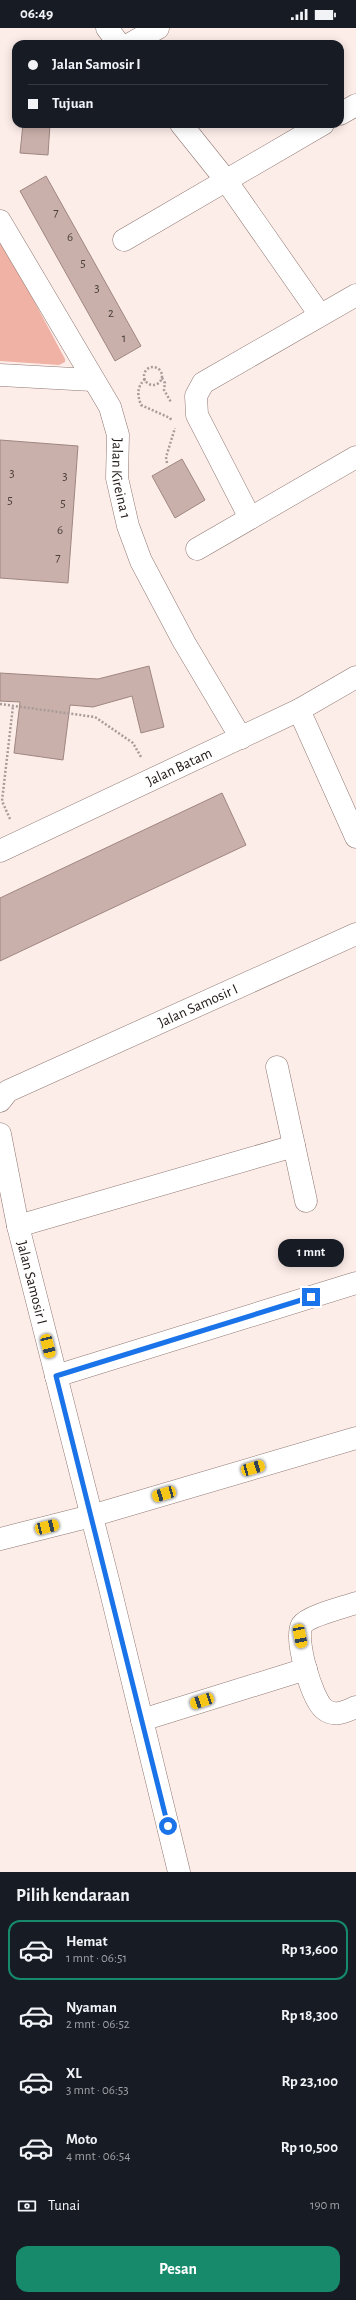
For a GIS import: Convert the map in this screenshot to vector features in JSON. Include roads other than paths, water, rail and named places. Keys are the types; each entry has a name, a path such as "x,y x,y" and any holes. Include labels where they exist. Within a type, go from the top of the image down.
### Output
{"street":[{"path":"107,28 116,40"},
{"path":"137,40 158,28"},
{"path":"344,112 356,105"},
{"path":"184,128 225,179 320,315"},
{"path":"124,240 225,179 316,128"},
{"name":"Jalan Kireina 1","path":"0,221 92,380 110,407 118,434 117,478 128,526 141,561 184,642 241,738"},
{"path":"250,518 197,414 196,396 203,383 356,295"},
{"path":"0,375 92,380"},
{"path":"196,549 356,458"},
{"name":"Jalan Batam","path":"0,851 241,738 298,710 356,677"},
{"path":"298,710 356,837"},
{"name":"Jalan Samosir I","path":"0,1101 8,1091 356,934"},
{"path":"277,1067 306,1201"},
{"name":"Jalan Samosir I","path":"0,1134 18,1226 179,1872"},
{"path":"18,1226 294,1146"},
{"path":"56,1376 356,1283"},
{"path":"0,1539 91,1516 356,1438"},
{"path":"356,1603 310,1619 302,1625 300,1636 306,1669 317,1701 325,1710 339,1714 356,1707"},
{"path":"142,1720 306,1669"}]}
